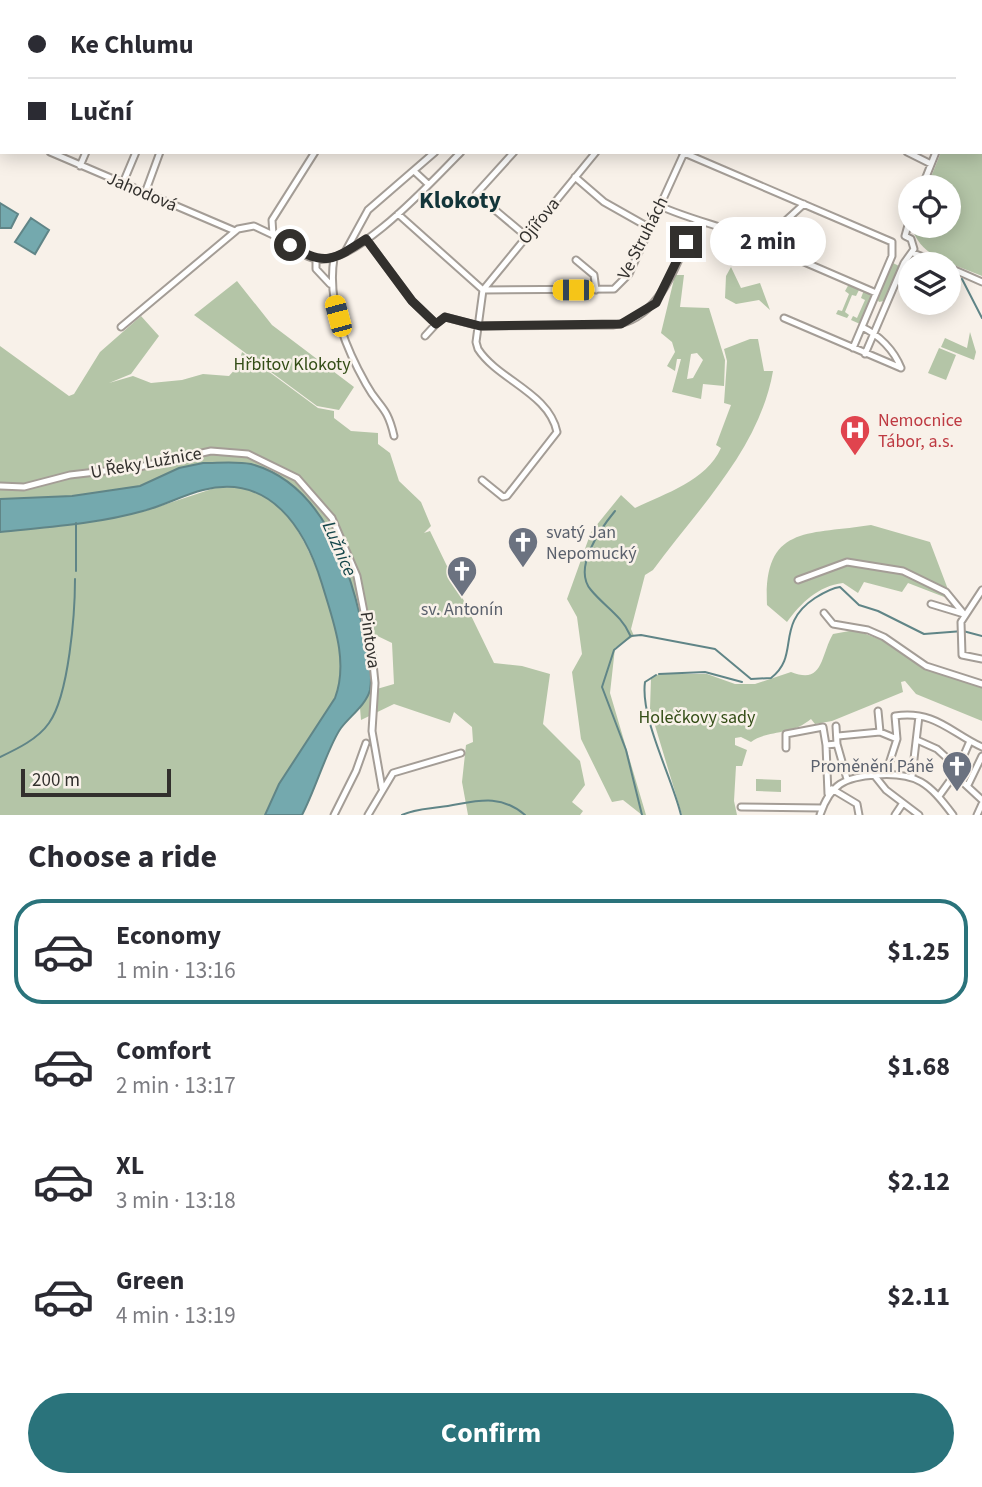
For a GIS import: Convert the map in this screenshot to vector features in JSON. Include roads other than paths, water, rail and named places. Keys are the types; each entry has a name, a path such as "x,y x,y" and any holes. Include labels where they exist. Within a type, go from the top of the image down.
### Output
{"street":[{"name":"Jahodová","path":"54,154 235,231"},
{"path":"80,166 85,154"},
{"path":"123,183 135,154"},
{"path":"145,193 159,154"},
{"path":"273,235 272,220 314,154"},
{"path":"344,254 368,210 433,154"},
{"path":"121,327 235,231 254,226 316,260 344,254 398,214 459,154"},
{"path":"512,154 476,194 526,236"},
{"name":"Ojířova","path":"484,290 594,154"},
{"name":"Ve Struhách","path":"484,290 596,290 614,289 622,284 683,154"},
{"path":"685,154 892,242"},
{"path":"911,154 931,164"},
{"path":"927,175 935,154"},
{"path":"414,171 428,184"},
{"path":"575,177 614,208 650,228"},
{"path":"731,261 761,243 804,204"},
{"path":"660,206 696,222 735,230 761,243"},
{"path":"398,214 484,290 476,342 483,357 551,416 557,432 507,496 503,497 482,480"},
{"path":"425,336 445,317 480,326 621,324 656,303 696,222"},
{"path":"892,242 898,237"},
{"path":"366,239 412,301 436,324"},
{"path":"853,348 893,253 892,242"},
{"path":"893,253 898,256"},
{"path":"334,258 330,284 338,316 368,388 387,411 394,436"},
{"path":"795,258 876,293"},
{"path":"316,260 316,268 330,284"},
{"path":"576,260 594,275 596,290"},
{"path":"961,273 982,282"},
{"path":"865,354 898,278"},
{"path":"873,301 885,307"},
{"path":"784,318 901,368 897,357 874,332 862,327"},
{"name":"U Řeky Lužnice","path":"0,486 24,487 70,475 139,467 194,453 227,451 248,454 277,466 297,478 319,501"},
{"name":"Pintova","path":"319,501 341,534 367,615 375,683 372,731 382,788"},
{"path":"798,580 847,562 903,571 946,592 964,614"},
{"path":"982,590 964,614 961,631 962,655 982,659"},
{"path":"930,604 964,614"},
{"path":"824,613 832,624 868,630 884,637 926,666 982,684"},
{"path":"878,711 880,732"},
{"path":"887,772 897,739 895,716 919,716 958,731 982,747"},
{"path":"912,776 919,716"},
{"path":"836,726 837,744 849,778"},
{"path":"741,807 776,811 822,809 830,791 823,727 786,734 786,748"},
{"path":"838,736 880,732 897,739"},
{"path":"917,740 937,749 958,768"},
{"path":"939,796 958,768 970,741"},
{"path":"334,815 356,771 366,743"},
{"path":"826,745 837,744"},
{"path":"368,815 382,788 400,770 461,753"},
{"path":"968,785 982,756"},
{"path":"830,791 849,778 887,772 912,776 939,796 953,815"},
{"path":"874,775 886,790 919,815"},
{"path":"954,775 968,785 982,802 977,815"},
{"path":"830,791 857,804 859,815"},
{"path":"895,815 903,803"},
{"path":"751,807 751,815"}],"water":[{"path":"0,203 18,214 11,228 0,228"},
{"path":"31,218 49,230 35,254 15,242"},
{"path":"203,463 251,464 274,473 294,487 311,504 325,524 337,546 354,593 368,653 370,690 365,701 336,736 302,815 265,815 279,784 335,698 339,684 340,655 335,627 315,563 295,525 281,510 266,498 247,490 227,487 203,490 150,509 108,519 0,532 0,499 72,496 140,486 179,468"}],"waterway":[{"path":"962,279 982,318"},
{"path":"615,511 591,549 585,571 586,581 630,635"},
{"path":"76,523 76,571"},
{"path":"0,757 39,734 56,710 66,674 74,612 75,579"},
{"path":"642,815 626,750 602,687 614,650 631,636 641,635 715,649 751,679 771,678 785,660 791,629 803,608 815,598 840,587 859,605 878,611 924,634 963,631 982,636"},
{"path":"659,674 705,672 742,682"},
{"path":"656,675 645,682 647,713 681,815"},
{"path":"402,815 484,800 504,803 525,815"}],"place":[{"name":"Nemocnice Tábor, a.s.","path":"855,457"},
{"name":"svatý Jan Nepomucký","path":"523,569"},
{"name":"sv. Antonín","path":"462,598"},
{"name":"Proměnění Páně","path":"957,793"}],"district":[{"name":"Klokoty","path":"460,200"}],"park label":[{"name":"Hřbitov Klokoty","path":"292,364"},
{"name":"Holečkovy sady","path":"697,717"}],"water label":[{"name":"Lužnice","path":"339,549"}]}
